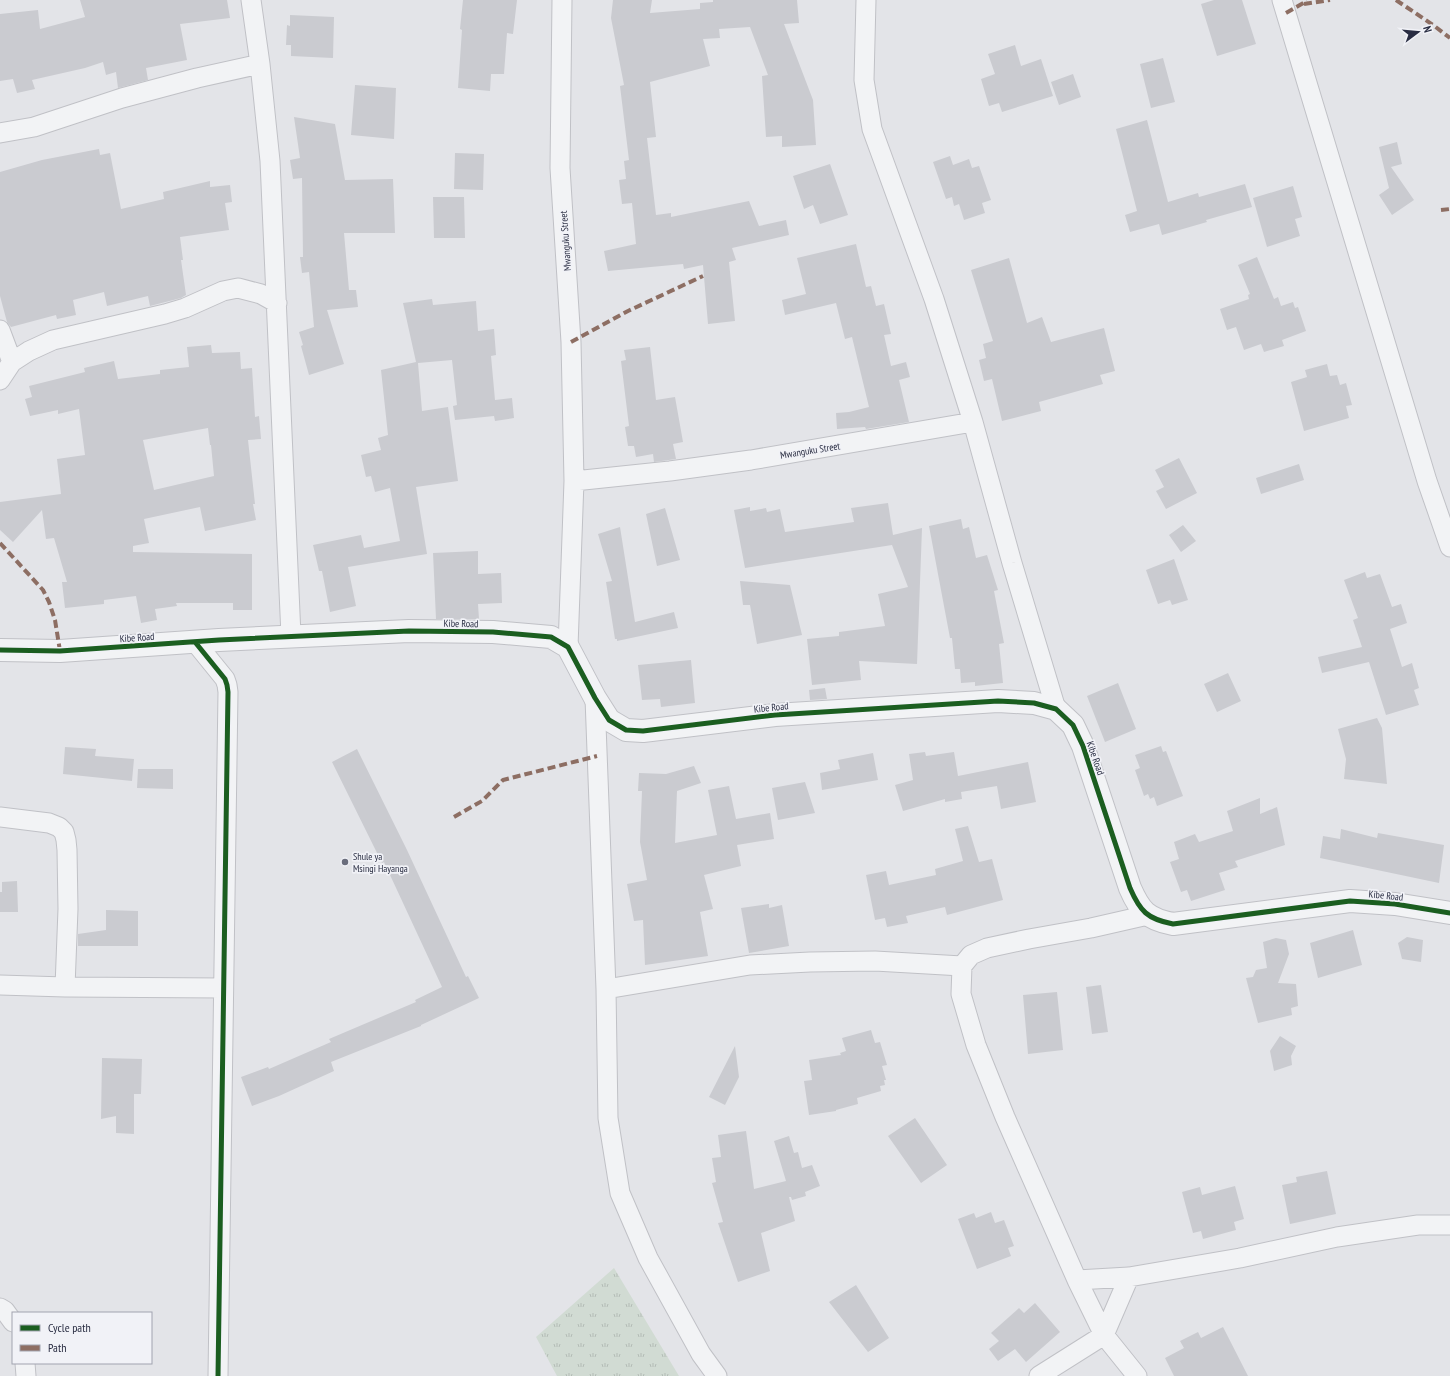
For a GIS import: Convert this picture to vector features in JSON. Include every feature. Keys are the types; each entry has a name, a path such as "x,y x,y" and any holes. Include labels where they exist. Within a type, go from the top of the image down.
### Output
{"street":[{"path":"251,0 260,64 270,161 291,636"},
{"name":"Mwanguku Street","path":"562,0 560,168 571,342 574,481 568,647"},
{"path":"866,0 864,80 872,129 934,299 973,422 1012,563 1056,709"},
{"path":"1282,0 1425,473 1450,547"},
{"path":"0,133 34,127 122,98 197,78 260,64"},
{"path":"0,380 12,362 29,351 53,340 165,314 185,308 223,290 238,288 261,294 277,303"},
{"path":"0,330 12,362"},
{"name":"Mwanguku Street","path":"574,481 670,471 728,463 973,422"},
{"name":"Kibe Road","path":"0,650 60,651 291,636 409,631 493,632 550,637 568,647 595,698 609,720 626,730 642,731 775,715 998,701 1034,703 1056,709 1073,725 1083,746 1130,888 1137,904 1148,916 1158,921 1172,924 1350,901 1394,904 1450,913"},
{"path":"195,642 225,679 227,685 218,1376"},
{"path":"595,698 606,989 608,1118 620,1193 648,1258 701,1354 717,1376"},
{"path":"0,817 49,823 59,827 64,832 67,850 68,902 64,987"},
{"path":"1137,1376 1104,1335 1077,1280 1005,1117 976,1045 961,994 962,966 971,955 987,948 1148,916"},
{"path":"606,989 750,965 810,962 875,962 962,966"},
{"path":"0,985 223,988"},
{"path":"1077,1280 1129,1277 1240,1258 1337,1237 1418,1225 1450,1225"},
{"path":"1039,1376 1104,1335 1129,1277"},
{"path":"0,1308 12,1321"},
{"path":"25,1364 26,1376"}],"green space":[{"path":"614,1268 679,1376 557,1376 536,1337"}],"building":[{"path":"80,0 227,0 230,18 180,24 187,60 146,68 148,80 118,88 116,72 106,75 103,62 85,68 32,80 35,89 17,93 13,79 0,81 0,14 38,10 40,29 85,17"},
{"path":"463,0 517,0 513,34 507,33 504,74 491,74 490,91 458,88 462,30 460,29"},
{"path":"613,0 652,0 650,13 700,9 700,3 713,2 713,0 797,0 799,23 784,24 813,100 816,145 782,147 782,136 766,137 762,76 768,75 750,27 719,29 720,38 703,39 710,66 650,82 656,137 647,138 656,215 671,213 671,217 749,201 759,226 786,220 789,235 732,248 736,260 729,262 735,321 708,324 703,265 684,269 683,264 608,271 604,251 636,244 632,203 622,204 619,180 626,179 624,161 629,160 620,86 624,85 611,18"},
{"path":"1214,0 1242,0 1256,44 1217,56 1201,4"},
{"path":"290,15 334,17 333,58 291,56 291,45 286,45 287,25 290,26"},
{"path":"1015,45 1021,66 1041,59 1053,96 1002,112 999,103 989,106 981,79 995,74 988,54"},
{"path":"1163,58 1175,102 1151,108 1140,64"},
{"path":"1073,74 1081,97 1059,105 1051,82"},
{"path":"355,85 396,88 394,139 351,135"},
{"path":"294,117 335,124 345,180 393,179 395,233 344,233 349,290 356,290 358,307 327,310 344,364 309,375 301,346 303,345 299,332 314,327 309,272 302,273 300,257 303,257 302,178 293,179 290,160 300,158"},
{"path":"1147,120 1168,202 1198,193 1199,197 1245,184 1252,207 1206,220 1207,222 1162,235 1159,224 1130,232 1125,215 1137,211 1116,129"},
{"path":"1397,142 1402,164 1391,167 1414,200 1392,215 1379,195 1389,188 1379,147"},
{"path":"99,149 100,155 110,153 121,209 164,199 163,192 210,181 210,187 230,185 232,202 225,203 229,230 180,237 183,260 181,260 186,295 181,298 150,306 148,296 107,306 104,292 73,300 76,315 57,319 56,315 11,327 7,322 0,296 0,172 42,160"},
{"path":"455,153 484,154 483,190 454,189"},
{"path":"950,156 953,165 969,159 972,168 979,166 991,200 982,203 985,213 964,220 959,204 954,206 952,197 946,199 933,162"},
{"path":"830,164 848,215 820,224 813,205 804,209 793,176"},
{"path":"1293,186 1302,217 1295,219 1300,236 1267,247 1253,198"},
{"path":"433,197 464,197 465,238 434,238"},
{"path":"856,244 866,287 871,286 876,306 884,304 891,334 884,335 891,366 906,362 910,377 899,380 909,422 866,429 865,427 837,429 836,413 849,412 869,407 852,337 845,339 836,303 785,315 782,300 806,294 797,258"},
{"path":"1257,257 1274,299 1278,297 1281,306 1293,302 1295,308 1298,307 1306,331 1282,340 1284,346 1264,352 1261,344 1244,350 1236,327 1227,330 1220,309 1249,299 1248,295 1250,294 1238,265"},
{"path":"1009,258 1027,323 1042,317 1051,342 1104,328 1115,371 1100,375 1103,384 1039,402 1041,411 1002,421 992,379 984,381 979,360 986,358 983,344 993,341 971,270"},
{"path":"432,299 433,305 476,301 478,331 494,329 496,355 491,356 495,400 512,398 514,418 495,421 494,416 455,420 453,406 457,405 452,360 418,363 422,411 448,407 458,481 416,487 427,554 348,567 356,606 330,612 322,571 319,571 313,545 361,535 364,548 400,541 390,488 375,492 371,476 366,477 361,455 381,450 378,438 388,435 381,370 416,362 403,303"},
{"path":"211,345 212,353 240,352 241,369 252,368 255,417 259,416 261,439 248,440 255,504 253,504 256,520 205,531 200,507 144,519 149,543 133,546 133,552 252,554 252,610 233,610 233,603 176,603 177,606 155,609 157,620 141,623 136,596 104,600 104,604 65,608 62,582 67,582 54,538 46,539 42,510 13,542 0,530 0,502 61,494 57,459 85,455 79,409 58,414 58,410 30,416 25,399 32,397 29,386 85,372 84,368 114,361 118,379 160,374 160,370 189,367 187,347","holes":["208,428 214,476 154,490 143,440"]},
{"path":"650,347 656,400 675,397 683,442 673,444 676,459 654,462 653,454 636,457 634,446 628,446 625,427 629,426 621,361 626,360 624,350"},
{"path":"1327,364 1330,376 1337,375 1340,385 1346,383 1352,405 1346,406 1349,418 1304,431 1291,382 1307,377 1305,370"},
{"path":"1179,458 1197,493 1166,509 1156,491 1164,487 1155,470"},
{"path":"1299,464 1304,480 1261,494 1256,478"},
{"path":"888,503 893,535 922,528 917,664 859,661 861,680 812,685 807,639 839,636 839,632 885,626 878,594 908,587 892,545 745,568 734,510 750,507 750,511 766,508 767,512 780,509 785,532 854,522 851,508"},
{"path":"665,508 680,560 657,566 646,514"},
{"path":"961,519 963,529 969,527 976,558 987,555 998,590 994,591 1004,643 999,644 1003,683 975,686 975,682 961,683 960,669 955,669 952,638 950,638 929,526"},
{"path":"1183,525 1196,541 1181,552 1169,535"},
{"path":"620,527 635,622 674,612 678,628 617,641 617,639 615,639 606,582 612,581 598,534"},
{"path":"478,551 478,574 501,573 502,603 478,604 479,619 436,619 433,553"},
{"path":"1174,559 1188,600 1172,605 1170,600 1158,604 1146,570"},
{"path":"1365,572 1367,578 1380,574 1392,607 1401,604 1407,623 1390,629 1402,667 1412,663 1419,688 1414,690 1419,705 1386,715 1369,662 1322,673 1318,657 1362,647 1353,620 1358,618 1344,580"},
{"path":"740,581 790,585 802,635 757,644 750,605 743,605"},
{"path":"691,660 695,703 661,707 660,699 642,700 638,665"},
{"path":"1228,673 1241,701 1217,712 1204,684"},
{"path":"1118,683 1136,729 1105,742 1087,696"},
{"path":"825,688 827,699 810,700 809,690"},
{"path":"1377,718 1382,728 1387,784 1344,779 1346,759 1338,729"},
{"path":"1161,746 1163,752 1166,751 1183,796 1157,806 1154,797 1150,799 1148,794 1144,796 1135,770 1140,768 1135,755"},
{"path":"65,747 96,749 95,756 134,759 132,781 63,774"},
{"path":"357,749 407,850 466,977 468,976 479,998 421,1026 331,1062 334,1071 279,1096 252,1106 241,1077 268,1067 269,1069 331,1042 329,1039 416,1002 415,1000 442,987 384,862 382,863 332,762"},
{"path":"925,752 926,756 954,752 958,776 1028,762 1036,802 1001,809 997,786 961,792 962,799 945,802 945,799 903,811 895,785 913,780 909,754"},
{"path":"873,753 878,780 822,790 820,773 840,769 838,760"},
{"path":"694,766 701,783 677,791 675,843 717,835 708,790 729,786 736,819 770,813 774,839 737,845 741,866 704,875 713,909 700,912 708,956 645,965 643,920 634,921 627,884 647,880 640,842 642,791 638,791 639,773 666,774"},
{"path":"138,769 173,769 173,789 137,788"},
{"path":"805,782 815,813 778,820 772,788"},
{"path":"1260,798 1260,814 1277,807 1285,845 1235,861 1238,867 1219,873 1225,890 1191,901 1187,890 1181,892 1170,862 1179,859 1174,842 1195,834 1199,842 1233,831 1227,811"},
{"path":"968,826 979,862 992,859 1003,900 947,915 945,907 906,916 908,923 887,927 885,918 875,920 866,875 886,871 889,885 936,875 935,869 963,861 955,829"},
{"path":"1341,829 1377,838 1378,833 1444,845 1439,883 1320,858 1323,836 1340,839"},
{"path":"17,881 18,912 0,912 0,892 2,892 2,882"},
{"path":"769,904 769,908 782,905 789,946 749,953 741,908"},
{"path":"106,910 138,911 138,946 78,946 78,934 106,930"},
{"path":"1353,930 1362,965 1318,978 1310,943"},
{"path":"1407,937 1423,940 1421,962 1402,959 1398,943"},
{"path":"1276,938 1286,940 1289,954 1278,983 1296,984 1298,1006 1291,1008 1292,1015 1258,1023 1246,978 1253,977 1256,970 1267,968 1263,942"},
{"path":"1101,985 1108,1032 1092,1034 1086,987"},
{"path":"1057,992 1063,1050 1028,1054 1023,995"},
{"path":"871,1030 875,1043 880,1042 887,1065 882,1066 886,1080 884,1080 885,1085 880,1086 881,1091 857,1098 858,1104 836,1111 809,1115 804,1081 812,1080 809,1060 841,1055 840,1053 846,1051 842,1038"},
{"path":"1280,1036 1296,1046 1291,1056 1292,1065 1274,1071 1270,1051"},
{"path":"735,1046 739,1077 725,1105 709,1097"},
{"path":"102,1058 142,1059 141,1094 134,1094 134,1134 116,1133 116,1116 101,1119"},
{"path":"915,1118 947,1165 921,1183 888,1136"},
{"path":"746,1131 754,1189 786,1181 774,1141 789,1136 794,1153 798,1152 802,1168 812,1165 820,1186 805,1192 806,1196 792,1200 791,1197 789,1197 795,1221 761,1233 770,1271 738,1282 718,1223 723,1222 712,1183 716,1182 712,1158 721,1157 718,1135"},
{"path":"1327,1171 1336,1214 1290,1224 1282,1185 1297,1182 1296,1177"},
{"path":"1235,1186 1244,1219 1234,1222 1236,1230 1203,1239 1201,1231 1193,1233 1182,1192 1200,1187 1202,1195"},
{"path":"991,1212 995,1223 1004,1220 1014,1246 1008,1248 1011,1256 977,1269 958,1219 974,1213 976,1218"},
{"path":"856,1285 889,1338 868,1352 829,1302"},
{"path":"1035,1303 1060,1332 1026,1362 1015,1349 998,1361 989,1349 999,1341 991,1333 1019,1308 1024,1313"},
{"path":"1223,1327 1248,1376 1174,1376 1165,1358 1184,1348 1180,1341 1198,1332 1201,1338"}],"marked path":[{"path":"1304,4 1330,0"},
{"path":"1396,0 1450,38"},
{"path":"1286,13 1307,1"},
{"path":"1441,210 1450,209"},
{"path":"571,342 628,311 703,276"},
{"path":"0,543 43,590 55,620 60,651"},
{"path":"454,817 482,801 503,780 597,756"}],"cycle path":[{"path":"0,650 60,651 219,640 409,631 493,632 551,637 568,647 595,698 609,720 626,730 643,731 775,715 998,701 1034,703 1056,709 1073,725 1083,746 1130,888 1141,908 1157,920 1173,924 1350,901 1395,904 1450,913"},
{"path":"195,642 225,679 228,692 218,1376"}],"place":[{"name":"Shule ya Msingi Hayanga","path":"345,862"}]}
